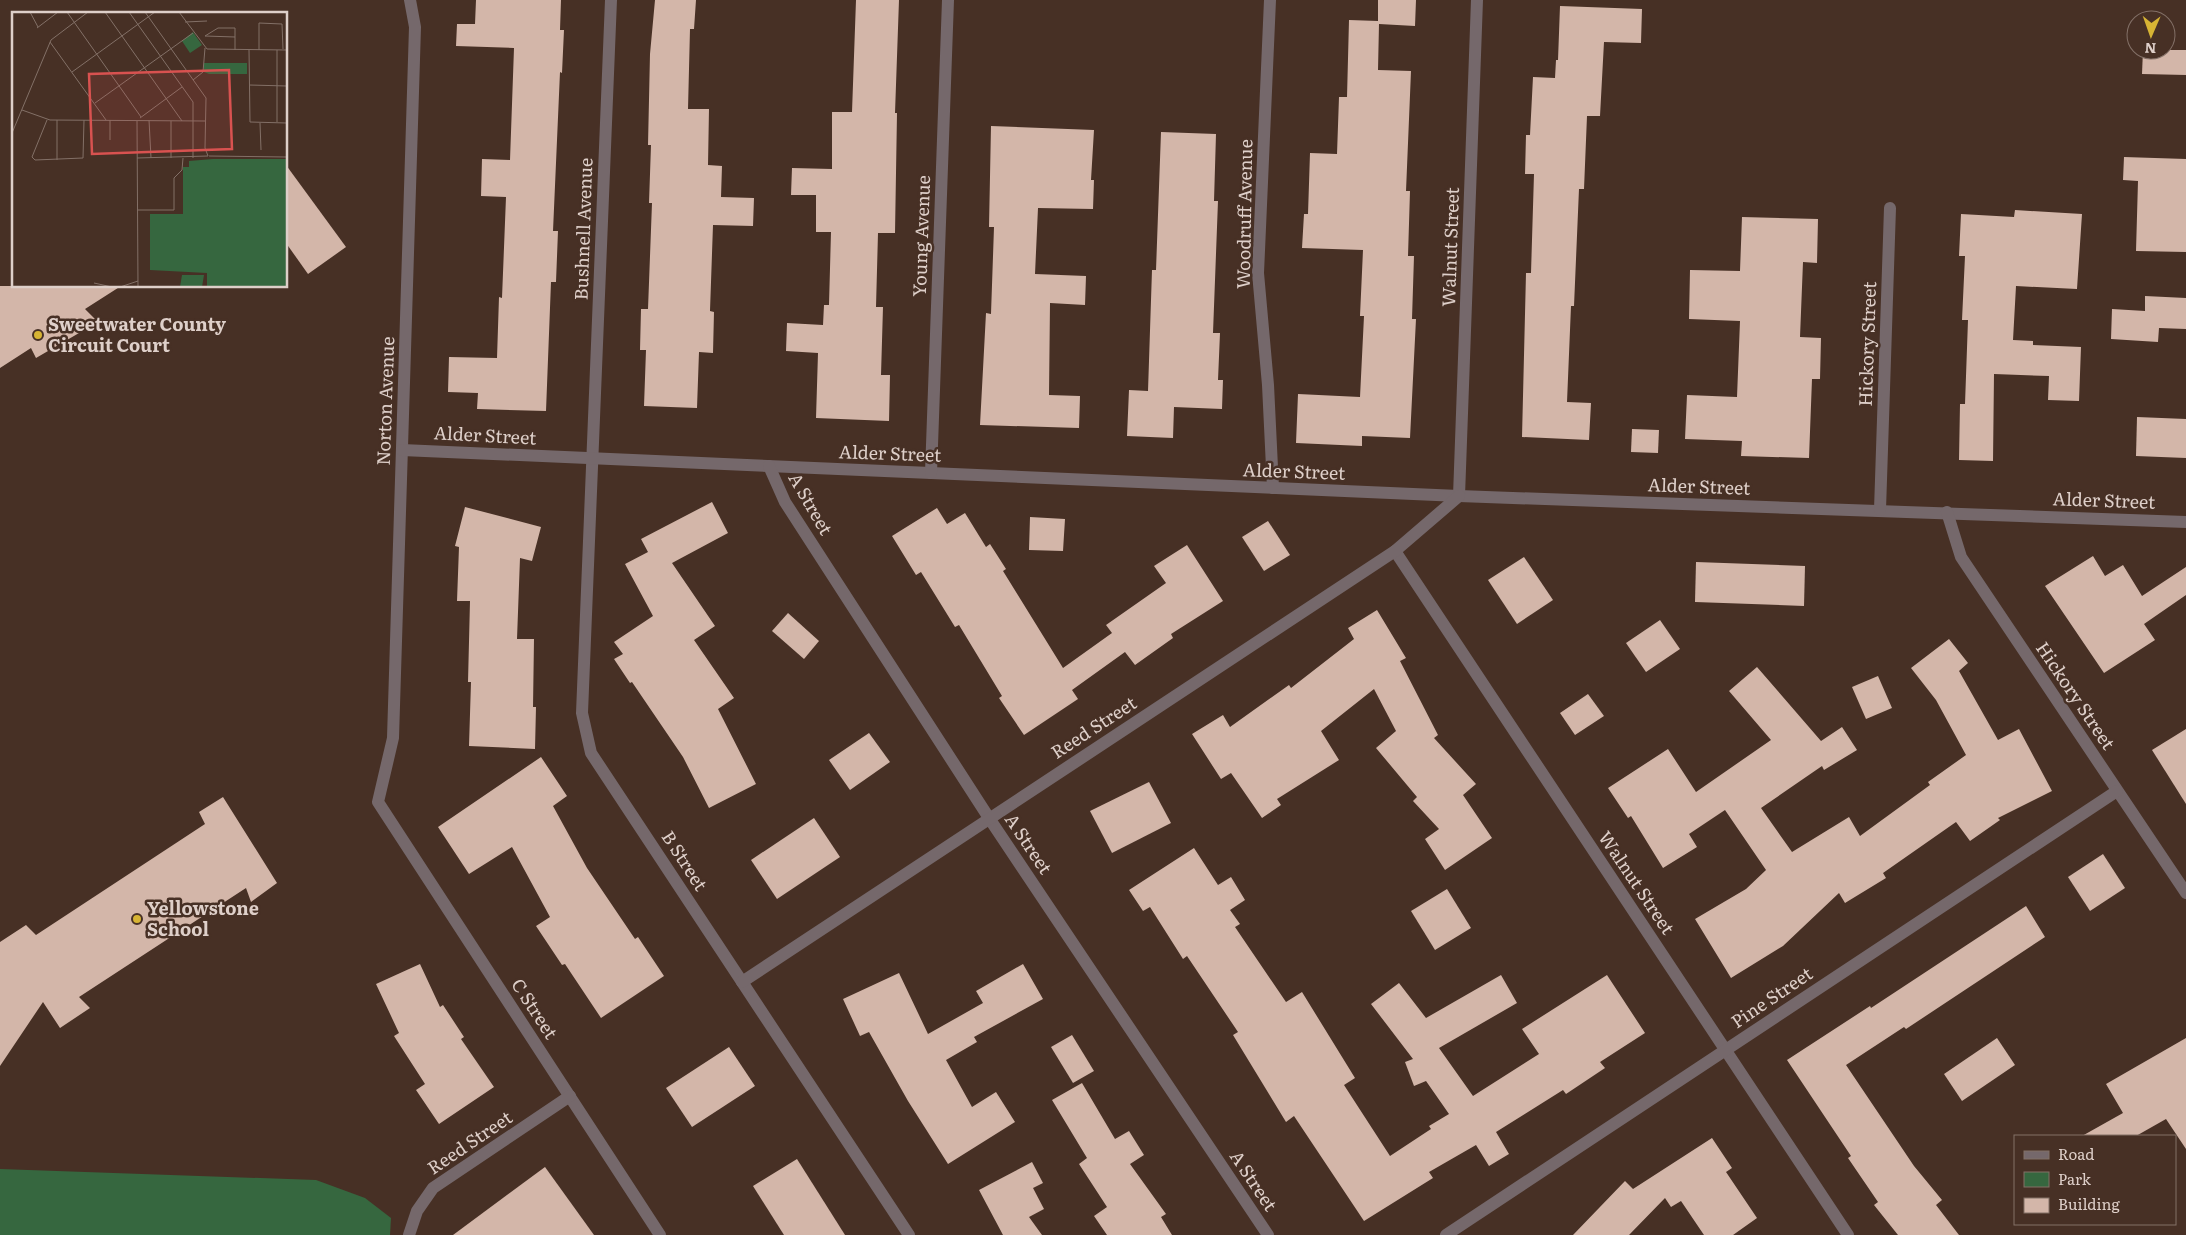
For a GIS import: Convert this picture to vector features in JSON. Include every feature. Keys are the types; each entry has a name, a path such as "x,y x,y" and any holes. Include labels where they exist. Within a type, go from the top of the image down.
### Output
{"street":[{"name":"Norton Avenue","path":"378,802 393,738 415,27 410,0"},
{"name":"Bushnell Avenue","path":"593,459 611,0"},
{"name":"Young Avenue","path":"931,474 948,0"},
{"name":"Woodruff Avenue","path":"1270,0 1258,273 1268,385 1273,488"},
{"name":"Walnut Street","path":"1459,496 1477,0"},
{"name":"Hickory Street","path":"1880,510 1890,208"},
{"name":"Alder Street","path":"402,450 1459,496 2186,522"},
{"name":"B Street","path":"593,459 582,713 591,752 909,1235"},
{"name":"A Street","path":"769,466 785,502 989,818 1268,1235"},
{"name":"Reed Street","path":"742,982 1394,551 1459,496"},
{"name":"Hickory Street","path":"1947,512 1961,557 2186,893"},
{"name":"Walnut Street","path":"1394,551 1848,1235"},
{"name":"Pine Street","path":"1446,1235 2117,791"},
{"name":"C Street","path":"378,802 660,1235"},
{"name":"Reed Street","path":"409,1235 417,1211 434,1188 570,1096"}],"green space":[{"path":"0,1169 316,1180 365,1198 391,1218 390,1235 0,1235"}],"building":[{"path":"476,0 561,0 560,30 564,30 562,73 560,72 553,231 558,231 556,282 551,282 546,411 477,409 478,393 448,392 449,357 497,358 499,297 502,298 506,197 481,196 482,159 510,160 514,48 456,46 457,24 475,24"},
{"path":"655,0 696,0 694,29 690,29 688,109 709,109 708,165 722,166 721,197 754,198 753,226 713,225 710,311 714,312 713,353 699,352 697,408 644,406 646,350 640,350 641,309 648,309 652,203 649,203 651,145 648,145 650,54"},
{"path":"856,0 899,0 895,113 897,113 895,233 878,233 876,307 883,307 881,375 890,375 889,421 816,418 818,353 786,351 787,323 823,325 824,305 829,305 831,232 816,232 816,195 791,195 792,168 832,169 832,112 852,112"},
{"path":"1378,0 1416,0 1415,26 1379,24 1378,70 1411,71 1406,191 1410,191 1408,256 1414,256 1412,319 1416,319 1410,438 1362,436 1362,446 1296,443 1298,394 1360,397 1364,316 1360,316 1363,250 1302,248 1304,214 1308,214 1310,153 1337,154 1339,97 1347,97 1349,20 1378,21"},
{"path":"1560,6 1642,9 1641,43 1604,42 1600,116 1587,116 1584,189 1579,189 1574,306 1571,306 1567,402 1591,403 1589,440 1522,437 1526,273 1531,273 1534,174 1525,174 1526,135 1530,135 1533,77 1555,78 1556,60 1558,60"},
{"path":"2176,50 2186,50 2186,75 2142,74 2143,60 2176,60"},
{"path":"991,126 1094,130 1091,180 1094,180 1093,209 1038,208 1035,274 1086,276 1085,305 1050,303 1049,395 1080,396 1079,428 980,425 986,313 991,314 994,227 989,227"},
{"path":"1161,132 1216,134 1214,201 1218,201 1213,333 1220,333 1218,380 1223,380 1222,409 1174,407 1173,438 1127,436 1129,390 1148,391 1152,270 1156,270"},
{"path":"2124,157 2186,159 2186,252 2136,251 2138,181 2123,180"},
{"path":"288,168 346,247 308,274 288,246"},
{"path":"2015,210 2082,214 2077,289 2016,286 2013,340 2033,341 2033,345 2081,347 2079,401 2048,400 2049,376 1994,374 1993,461 1959,460 1960,404 1965,404 1968,320 1962,320 1965,256 1959,256 1961,214 2014,217"},
{"path":"1742,217 1818,219 1817,263 1803,262 1800,337 1821,338 1820,379 1812,379 1809,458 1741,456 1742,441 1685,439 1687,395 1737,397 1740,321 1689,319 1690,270 1740,271"},
{"name":"Sweetwater County Circuit Court","path":"0,286 12,286 12,288 118,288 85,309 98,322 36,358 31,348 0,368"},
{"path":"2145,296 2186,298 2186,329 2159,328 2158,342 2111,339 2112,309 2145,311"},
{"path":"2137,417 2186,419 2186,458 2136,456"},
{"path":"1632,429 1659,430 1658,453 1631,452"},
{"path":"712,502 728,533 672,563 715,626 694,640 734,698 718,709 756,784 709,808 683,757 614,659 623,654 614,642 653,616 625,564 648,552 641,539"},
{"path":"465,507 541,527 532,561 520,558 517,639 534,639 533,707 536,707 535,749 469,746 471,682 468,682 470,601 457,601 459,547 455,546"},
{"path":"937,508 947,524 965,513 986,547 990,544 1006,569 1003,571 1063,668 1112,633 1106,625 1166,583 1154,566 1187,545 1223,601 1171,634 1173,638 1135,665 1125,652 1072,690 1078,699 1024,735 999,698 1002,696 959,625 955,627 921,572 916,575 892,536"},
{"path":"1030,517 1065,519 1063,551 1029,550"},
{"path":"1268,521 1290,555 1264,571 1242,537"},
{"path":"2093,556 2105,576 2123,565 2142,596 2186,567 2186,595 2144,624 2155,640 2104,673 2045,586"},
{"path":"1524,557 1553,600 1517,624 1488,580"},
{"path":"1696,562 1805,566 1804,606 1695,602"},
{"path":"1377,610 1406,658 1400,661 1438,735 1434,738 1476,784 1463,795 1492,838 1445,870 1425,839 1439,829 1413,801 1417,797 1376,748 1396,731 1374,689 1321,731 1339,760 1277,799 1281,805 1262,818 1231,773 1221,779 1192,734 1223,715 1230,727 1289,685 1291,688 1354,639 1348,628"},
{"path":"788,613 819,641 804,659 772,631"},
{"path":"1660,620 1680,649 1646,672 1626,643"},
{"path":"1949,639 1968,663 1959,671 1998,740 2019,729 2052,791 1998,818 2000,820 1970,841 1956,822 1883,873 1886,878 1845,903 1839,893 1783,946 1731,978 1695,919 1746,889 1766,870 1725,810 1689,834 1697,847 1663,868 1631,816 1628,818 1608,788 1668,749 1696,792 1771,740 1729,691 1757,667 1821,741 1842,727 1857,750 1824,770 1822,766 1761,808 1792,852 1849,817 1860,836 1930,785 1928,782 1966,755 1936,700 1911,668"},
{"path":"1878,676 1892,708 1866,719 1852,687"},
{"path":"1588,694 1604,716 1575,735 1560,713"},
{"path":"2186,729 2186,804 2152,750"},
{"path":"869,733 890,762 850,790 829,760"},
{"path":"541,757 567,796 553,806 587,868 635,939 638,937 664,976 601,1018 565,964 562,965 536,926 550,917 512,847 469,874 438,827"},
{"path":"1149,782 1171,823 1112,853 1090,811"},
{"path":"223,797 277,883 251,902 246,888 79,997 90,1008 60,1028 43,1002 0,1066 0,942 26,925 36,935 205,824 199,812"},
{"path":"814,818 840,857 777,899 751,860"},
{"path":"1194,848 1218,885 1231,877 1245,900 1230,910 1240,924 1235,927 1286,1002 1302,992 1355,1078 1344,1085 1390,1156 1431,1129 1429,1126 1449,1114 1426,1081 1414,1086 1405,1062 1413,1059 1371,1004 1399,983 1426,1018 1501,975 1517,1003 1439,1048 1473,1096 1539,1054 1522,1029 1607,975 1645,1033 1600,1062 1605,1068 1566,1094 1563,1090 1496,1132 1509,1154 1489,1166 1476,1145 1429,1172 1433,1178 1364,1221 1294,1116 1286,1122 1233,1035 1238,1032 1187,956 1183,959 1150,907 1143,911 1129,890"},
{"path":"2103,854 2125,888 2090,911 2068,877"},
{"path":"1447,889 1471,928 1435,950 1411,911"},
{"path":"2026,906 2045,937 1906,1029 1904,1027 1846,1065 1914,1166 1942,1200 1936,1205 1959,1235 1898,1235 1874,1205 1878,1202 1848,1158 1851,1156 1787,1060 1870,1006 1871,1008"},
{"path":"420,964 440,1007 443,1005 464,1037 461,1039 494,1087 439,1124 416,1090 425,1084 394,1036 399,1033 376,984"},
{"path":"1023,964 1043,999 974,1037 977,1042 946,1060 972,1107 996,1092 1015,1122 948,1164 908,1101 869,1032 860,1036 843,999 899,973 928,1034 983,1003 976,991"},
{"path":"1072,1035 1094,1071 1073,1083 1051,1047"},
{"path":"1997,1038 2015,1065 1962,1101 1944,1074"},
{"path":"2186,1038 2186,1149 2166,1119 2138,1135 2084,1135 2123,1113 2106,1084"},
{"path":"729,1047 755,1086 692,1127 666,1088"},
{"path":"1082,1083 1115,1139 1129,1131 1144,1155 1130,1164 1166,1214 1161,1217 1172,1235 1107,1235 1094,1216 1107,1207 1079,1164 1087,1158 1052,1100"},
{"path":"1712,1138 1732,1168 1726,1172 1757,1218 1733,1235 1704,1235 1681,1201 1671,1207 1665,1198 1629,1235 1573,1235 1625,1181 1633,1189"},
{"path":"797,1159 845,1235 784,1235 753,1186"},
{"path":"1032,1162 1043,1183 1033,1188 1044,1209 1029,1217 1042,1235 1003,1235 979,1190"},
{"path":"545,1167 594,1235 453,1235"}],"place":[{"name":"Sweetwater County Circuit Court","path":"38,335"},
{"name":"Yellowstone School","path":"137,919"}]}
